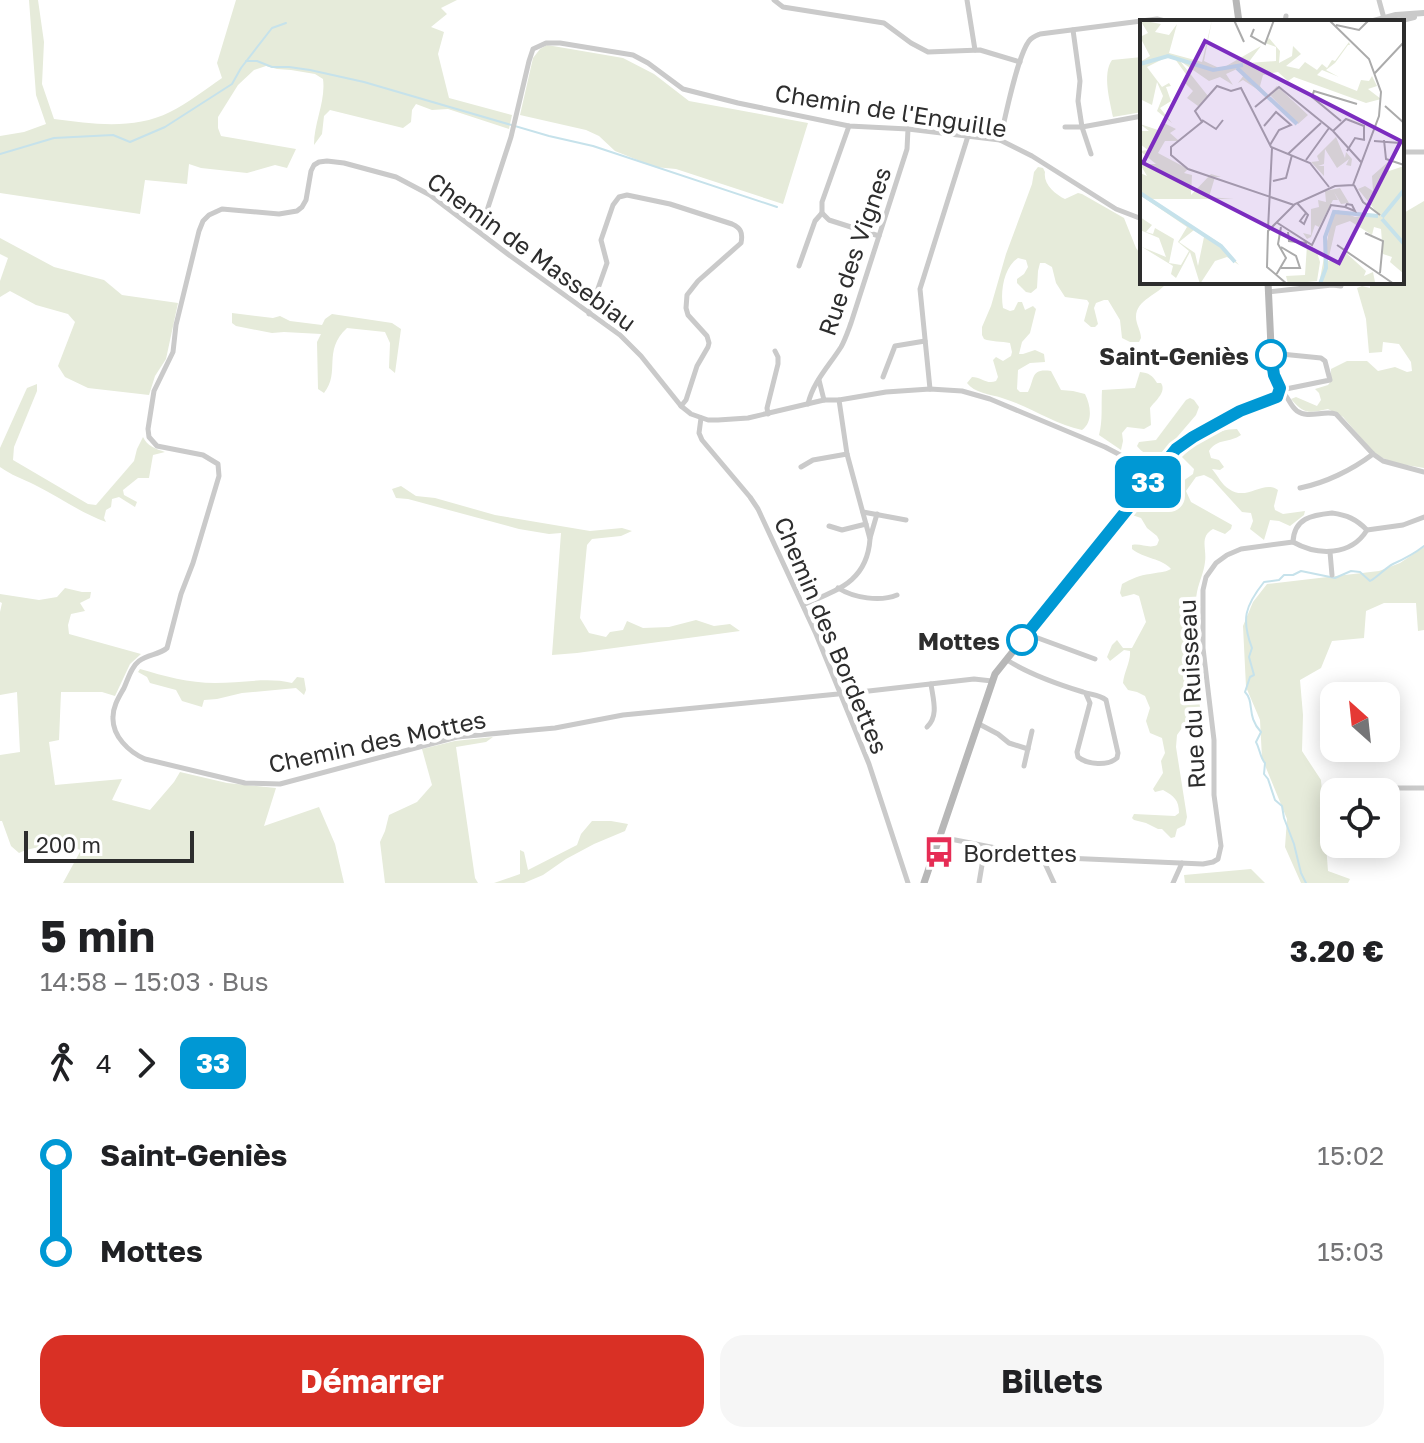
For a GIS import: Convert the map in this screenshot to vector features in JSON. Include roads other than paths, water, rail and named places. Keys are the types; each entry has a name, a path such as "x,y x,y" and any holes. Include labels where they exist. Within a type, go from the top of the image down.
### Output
{"main road":[{"path":"1236,0 1239,20"},
{"path":"924,883 992,681 1007,660 1169,456 1183,443 1249,407 1274,399 1280,390 1272,368 1268,284"}],"street":[{"path":"774,0 783,7 884,23 928,52 980,50 1020,62"},
{"path":"967,0 975,51"},
{"path":"1379,0 1384,20 1401,14 1424,13"},
{"path":"1401,20 1424,13"},
{"path":"1000,140 1020,62 1032,38 1040,34 1140,21"},
{"path":"1073,30 1080,81 1078,101 1091,154"},
{"name":"Chemin de l'Enguille","path":"480,232 511,137 533,49 546,43 633,55 683,89 738,103 849,126 908,129 1000,140 1032,156 1116,209 1140,217"},
{"path":"1065,127 1140,116"},
{"path":"799,266 815,221 822,213 822,202 849,126"},
{"name":"Rue des Vignes","path":"808,404 819,379 846,338 907,149 908,129"},
{"path":"930,389 920,289 968,136"},
{"name":"Chemin de Massebiau","path":"319,162 344,163 396,177 430,195 610,327 630,344 681,406 701,418"},
{"name":"Chemin des Mottes","path":"319,162 311,171 306,200 297,211 279,214 222,209 203,221 196,238 173,352 154,391 148,429 149,437 157,446 212,459 218,464 219,476 167,648 135,665 115,706 114,725 127,748 145,759 192,771 245,783 280,784 457,737 555,728 623,715 842,696"},
{"path":"589,314 607,263 601,240 613,205 619,197 627,195 670,204 740,229 741,243 698,281 687,295 688,315 707,336 709,343 681,406"},
{"path":"822,213 829,220 879,236"},
{"path":"1268,292 1341,286"},
{"path":"883,377 895,346 925,341"},
{"path":"768,414 778,364 775,351"},
{"path":"1271,353 1321,358 1325,361 1330,380 1280,390"},
{"path":"819,379 824,400"},
{"path":"701,418 718,420 768,414 824,400 886,392 930,389 962,391 990,399 1116,451 1150,479"},
{"path":"1280,390 1288,395 1292,406 1300,413 1308,415 1328,411 1336,414 1383,461 1424,472"},
{"path":"839,400 847,454 870,539"},
{"name":"Chemin des Bordettes","path":"701,418 699,433 702,440 758,509 803,605 869,764 908,883"},
{"path":"801,467 813,460 847,454"},
{"path":"1300,488 1318,484 1373,454"},
{"path":"863,512 906,520"},
{"path":"803,605 857,577 869,553 877,514"},
{"path":"1293,542 1299,523 1320,514 1350,516 1367,530"},
{"path":"1367,530 1403,525 1424,517"},
{"path":"829,526 842,530 866,524"},
{"path":"1332,575 1330,552 1353,544 1367,530"},
{"name":"Rue du Ruisseau","path":"1182,863 1213,862 1218,859 1221,846 1214,795 1214,740 1203,648 1203,590 1206,577 1216,563 1227,555 1253,546 1293,542 1330,552"},
{"path":"838,588 881,600 897,595"},
{"path":"1027,634 1095,659"},
{"path":"1007,660 1086,694 1102,696 1108,703 1118,753 1110,763 1086,762 1078,757 1090,703 1086,694"},
{"path":"842,696 931,684 981,679 992,681"},
{"path":"927,727 933,722 935,714 931,684"},
{"path":"979,724 1009,743 1028,749"},
{"path":"1024,766 1032,731"},
{"path":"1400,788 1424,788"},
{"path":"940,837 1042,857 1182,863 1173,883"},
{"path":"979,883 985,847"},
{"path":"1042,857 1054,883"}],"waterway":[{"path":"0,154 54,138 113,135 130,142 165,127 232,84 272,28 286,23"},
{"path":"246,61 364,82 593,146 777,207"},
{"path":"1306,883 1282,806 1275,800 1264,774 1265,763 1256,742 1261,732 1256,726 1245,692 1250,677 1254,675 1246,621 1249,606 1264,582 1279,580 1284,575 1301,571 1335,578 1351,571 1360,572 1370,581 1424,546"}],"place":[{"name":"Saint-Geniès","path":"1271,355"},
{"name":"Mottes","path":"1022,640"},
{"name":"Bordettes","path":"939,852"}]}
